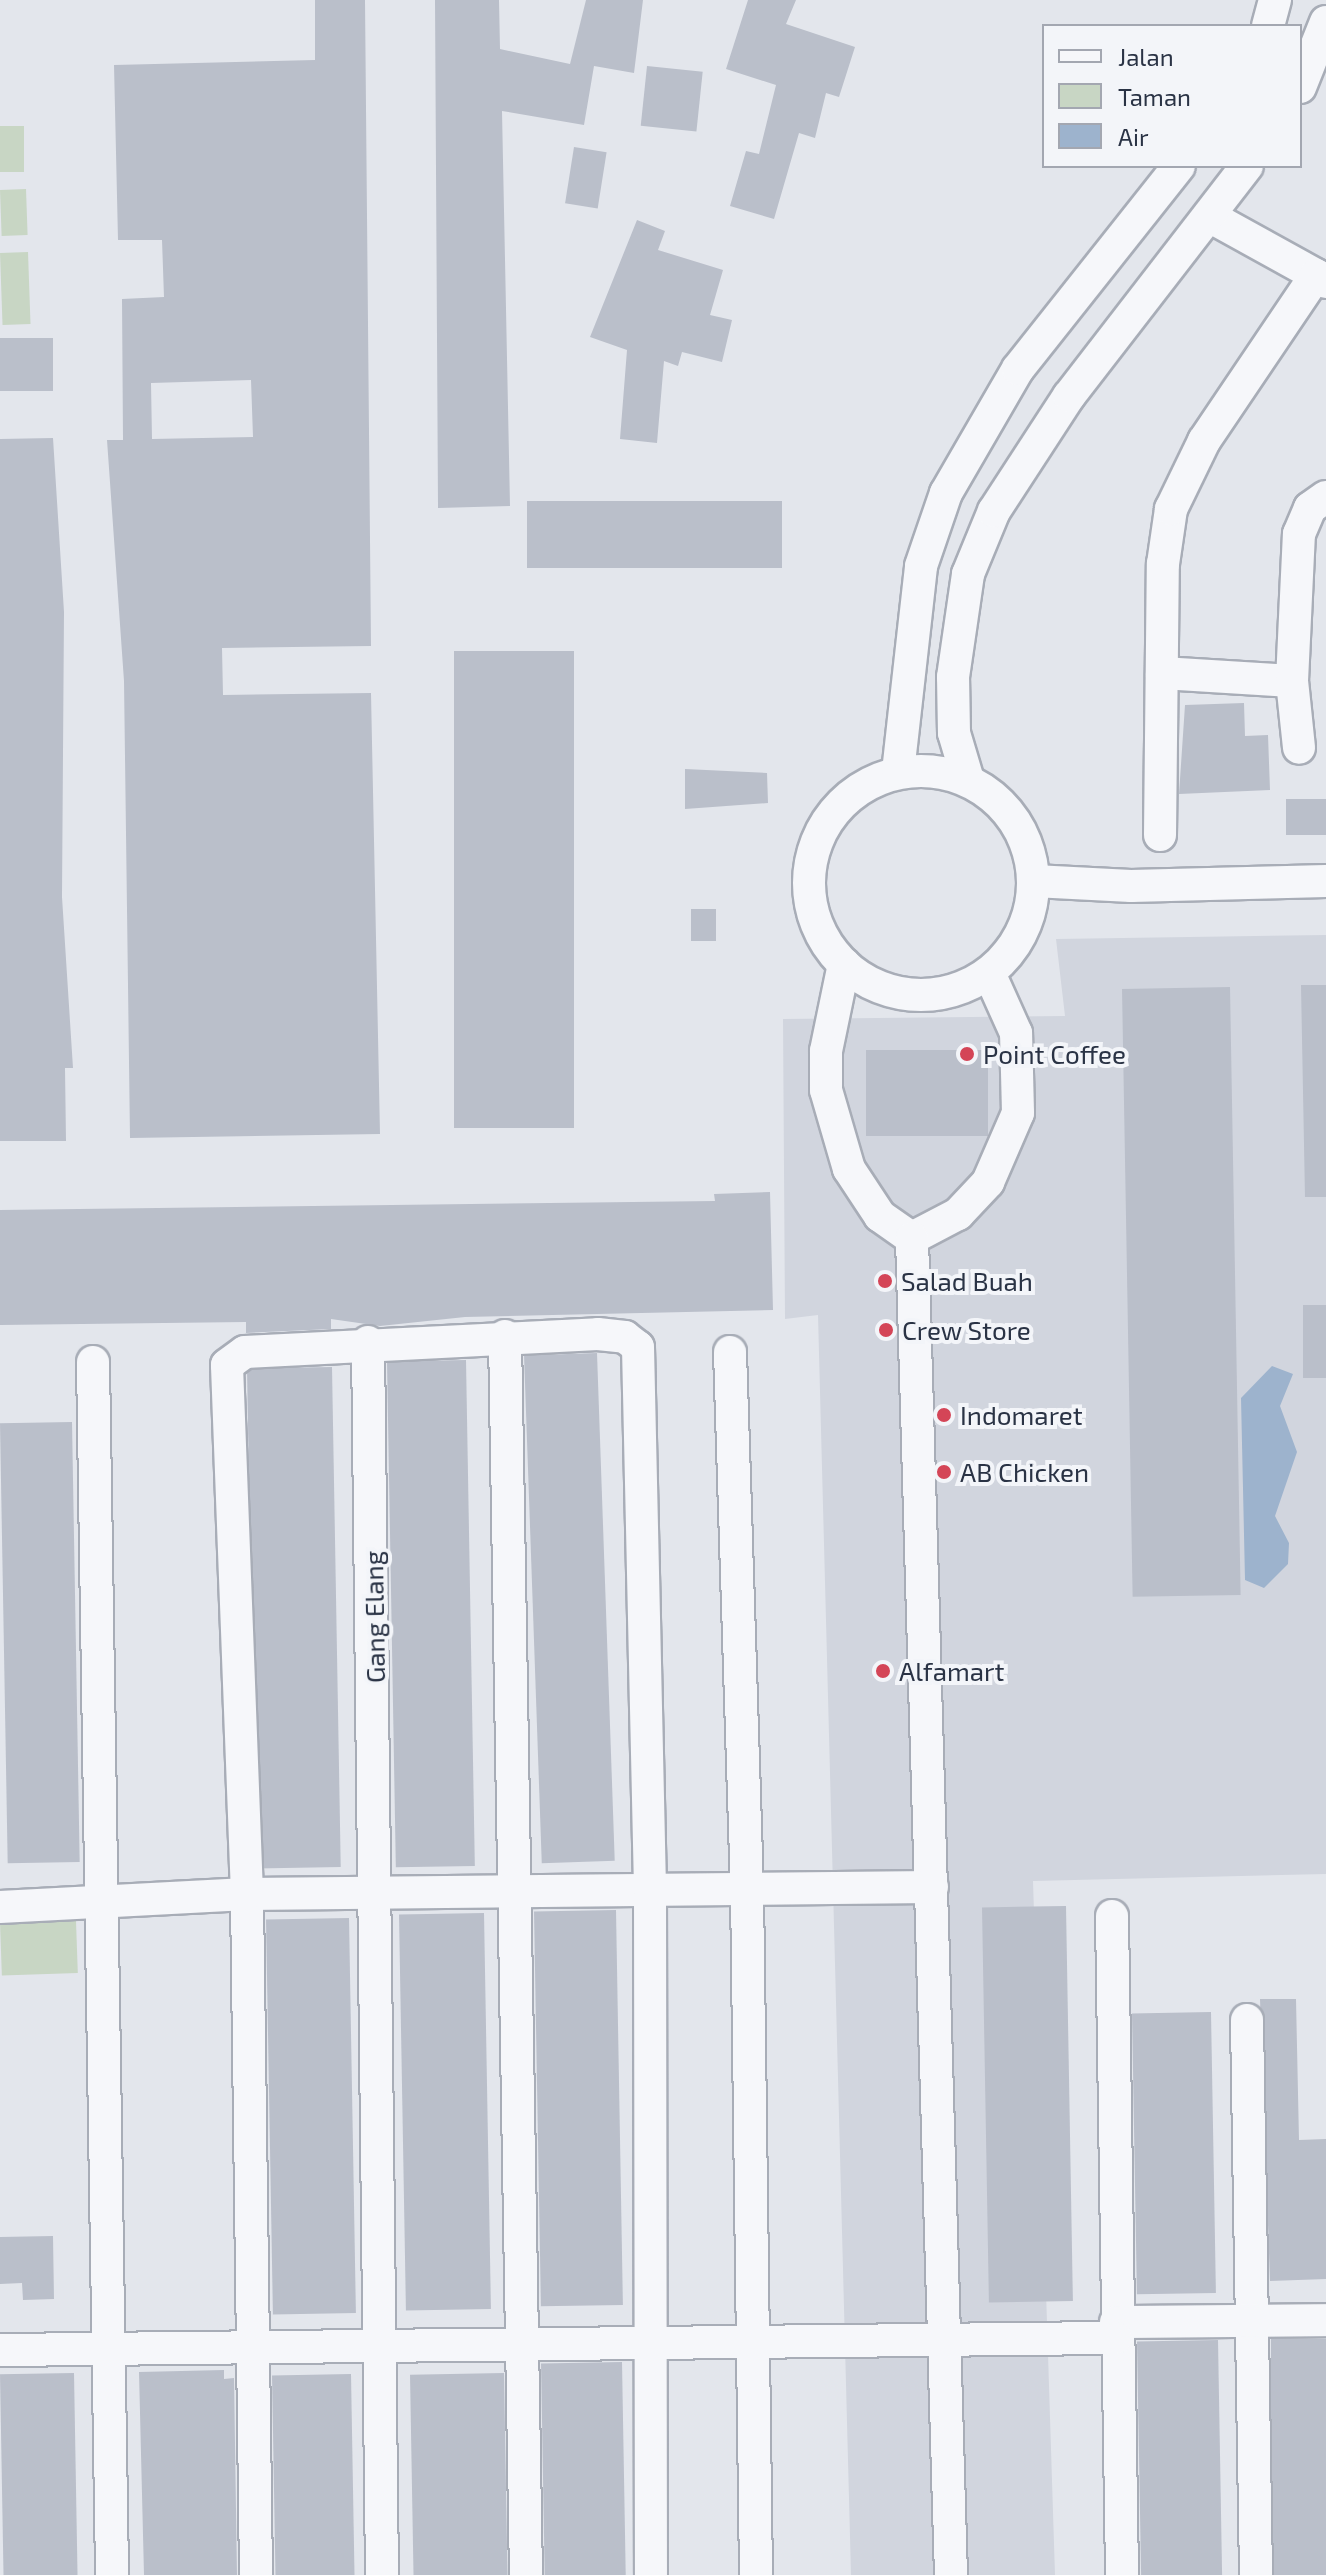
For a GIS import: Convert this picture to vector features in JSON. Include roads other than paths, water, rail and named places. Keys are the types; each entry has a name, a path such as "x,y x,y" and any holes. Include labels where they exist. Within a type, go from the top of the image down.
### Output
{"street":[{"path":"1269,24 1275,0"},
{"path":"1302,82 1326,22"},
{"path":"898,772 921,566 946,493 1018,369 1177,168"},
{"path":"968,780 954,733 953,677 968,574 994,511 1069,396 1245,168"},
{"path":"1160,835 1162,673 1171,509 1204,441 1321,279 1209,216"},
{"path":"1299,748 1292,681 1299,534 1310,508 1326,497"},
{"path":"1162,673 1292,681"},
{"path":"933,770 968,780 1015,821 1034,881 1022,933 989,973 931,995 869,983 844,964 814,916 812,857 843,802 898,772 933,770"},
{"path":"1034,881 1326,881"},
{"path":"844,964 826,1051 826,1090 849,1169 880,1216 912,1238"},
{"path":"912,1238 958,1214 988,1182 1018,1113 1016,1033 989,973"},
{"path":"912,1238 951,2575"},
{"path":"256,2575 247,1894 227,1365 245,1352 368,1342 598,1334 625,1337 638,1347 650,1890 651,2575"},
{"path":"505,1336 526,2575"},
{"name":"Gang Elang","path":"368,1342 379,1892 382,2575"},
{"path":"730,1352 747,1889 756,2575"},
{"path":"93,1362 97,1904 112,2575"},
{"path":"0,1907 247,1894 932,1887"},
{"path":"1112,1916 1122,2575"},
{"path":"1247,2020 1256,2575"},
{"path":"0,2350 651,2338 945,2337 1326,2320"}],"water":[{"path":"1272,1366 1293,1374 1280,1406 1297,1452 1275,1516 1289,1543 1288,1564 1264,1588 1245,1580 1241,1398"}],"place":[{"name":"Point Coffee","path":"967,1054"},
{"name":"Salad Buah","path":"885,1281"},
{"name":"Crew Store","path":"886,1330"},
{"name":"Indomaret","path":"944,1415"},
{"name":"AB Chicken","path":"944,1472"},
{"name":"Alfamart","path":"883,1671"}]}
